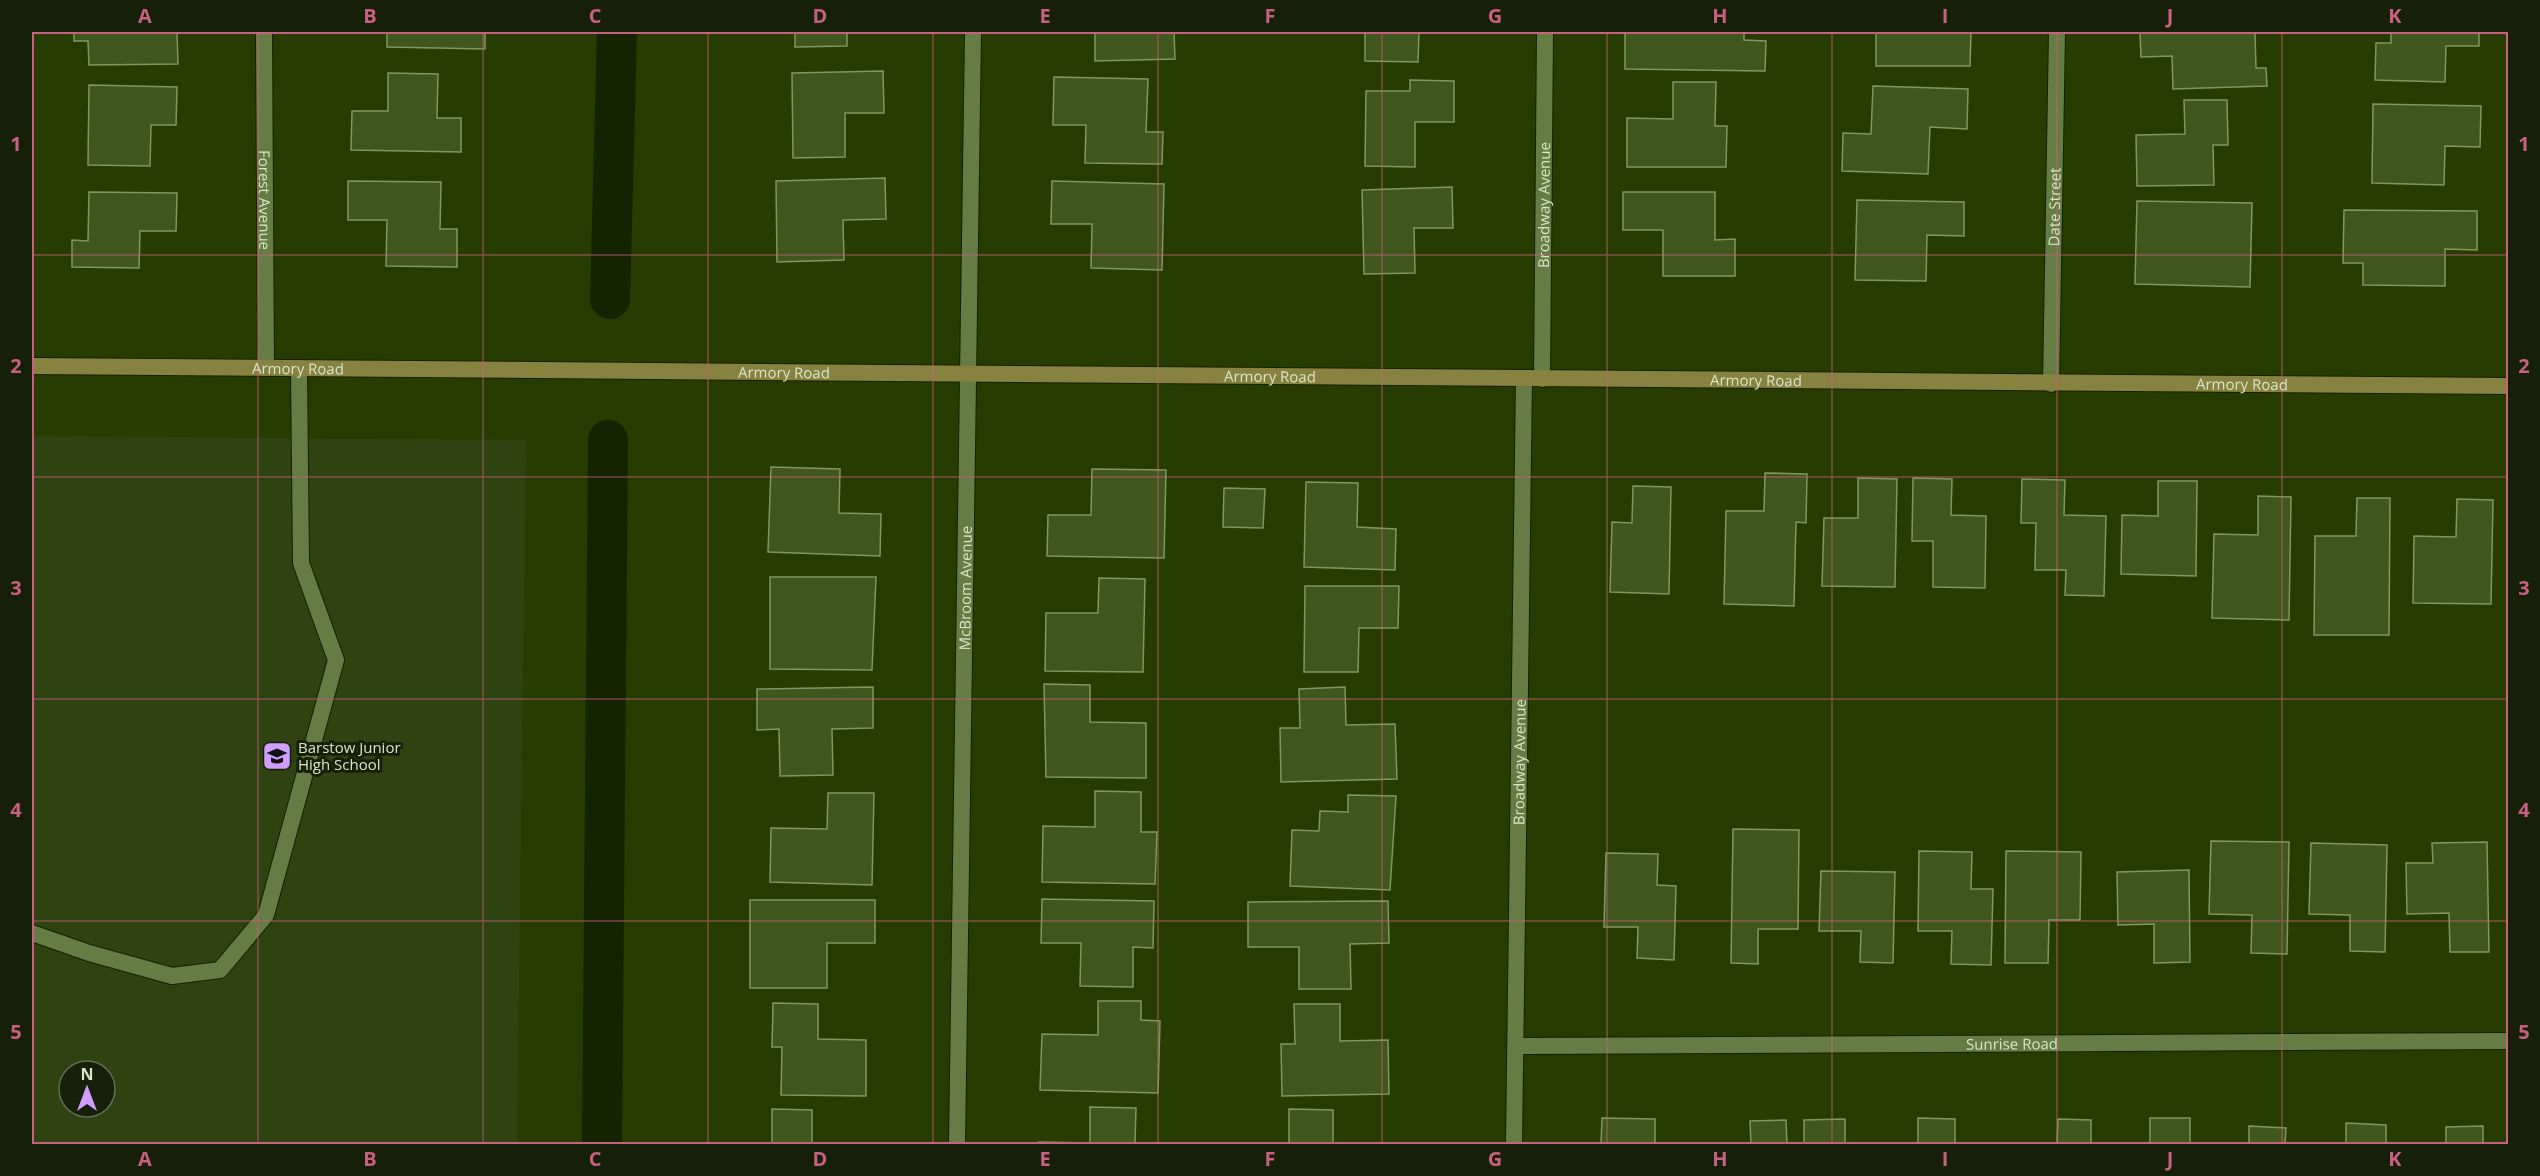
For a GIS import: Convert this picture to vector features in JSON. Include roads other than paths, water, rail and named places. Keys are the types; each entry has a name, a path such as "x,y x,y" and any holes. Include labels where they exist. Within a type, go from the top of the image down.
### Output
{"main road":[{"name":"Armory Road","path":"32,366 2508,386"}],"street":[{"name":"Forest Avenue","path":"264,32 266,368"},
{"name":"McBroom Avenue","path":"957,1144 970,374 973,32"},
{"name":"Broadway Avenue","path":"1542,379 1545,32"},
{"name":"Date Street","path":"2051,384 2057,32"},
{"path":"32,933 89,953 172,976 220,970 266,915 336,660 302,563 299,368"},
{"name":"Broadway Avenue","path":"1514,1144 1524,378"},
{"name":"Sunrise Road","path":"1516,1046 2508,1041"}],"waterway":[{"path":"610,299 617,32"},
{"path":"602,1144 608,440"}],"place":[{"name":"Barstow Junior High School","path":"277,756"}]}
